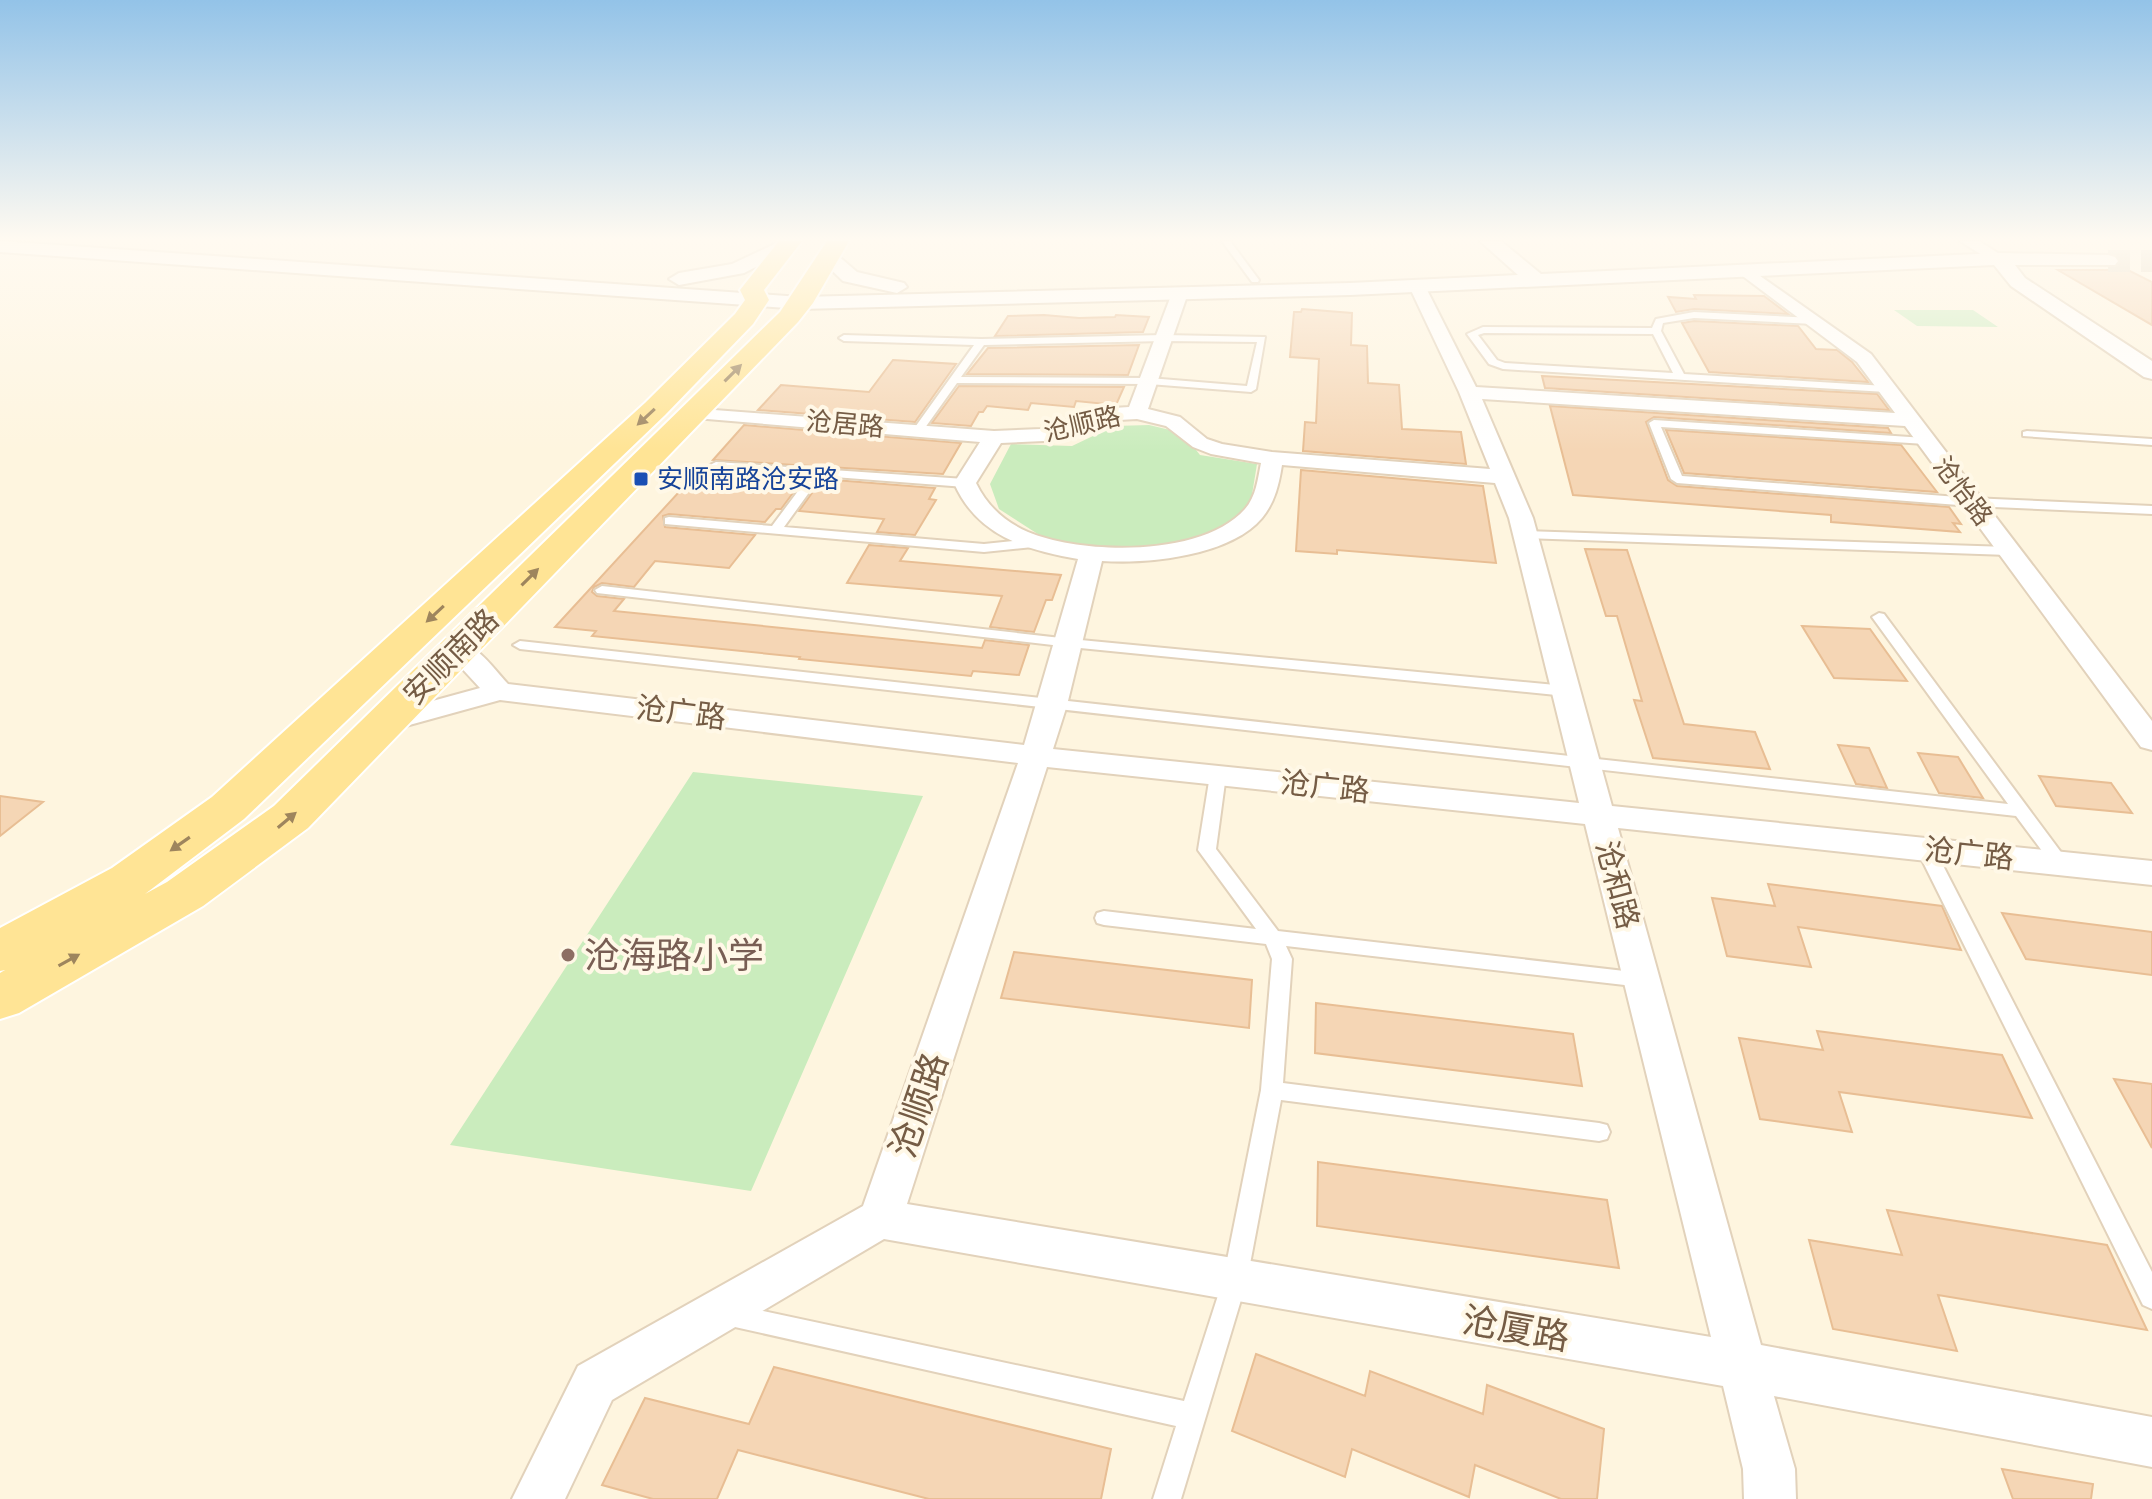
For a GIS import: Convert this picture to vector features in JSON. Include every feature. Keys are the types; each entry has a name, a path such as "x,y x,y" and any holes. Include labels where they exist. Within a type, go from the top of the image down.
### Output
{"main road":[{"name":"安顺南路","path":"0,952 130,880 228,808 655,409 744,319 747,311"},
{"name":"安顺南路","path":"0,998 151,914 245,852 291,817 792,311"}],"street":[{"name":"沧顺路","path":"1137,413 1174,311"},
{"name":"沧和路","path":"1429,311 1469,392 1525,535 1743,1366 1769,1469 1770,1499"},
{"name":"沧怡路","path":"1800,311 1864,358 2152,740"},
{"path":"2061,311 2152,372"},
{"path":"1469,392 1909,420"},
{"name":"沧居路","path":"695,412 994,437"},
{"name":"沧顺路","path":"994,437 1044,435 1097,415 1137,413 1173,421 1200,443 1218,450 1272,458"},
{"path":"994,437 965,483 974,503 996,524 1033,543 1092,554 1183,549 1226,535 1250,518 1264,498 1272,458 1504,477"},
{"name":"沧顺路","path":"880,1219 1053,705 1092,554"},
{"path":"458,649 499,691"},
{"name":"沧广路","path":"384,723 499,691 1035,756 2152,873"},
{"path":"538,1499 595,1383 880,1219"},
{"name":"沧厦路","path":"880,1219 1743,1366 2152,1442"}],"lane":[{"path":"1680,376 1656,331 1659,321 1681,316 1814,321"},
{"path":"1656,331 1483,330 1472,334 1493,362 1503,366 1886,389"},
{"path":"844,338 981,342 1262,339 1251,389 1149,381 954,380"},
{"path":"918,430 981,342"},
{"path":"1925,441 1654,423 1677,479 1971,502 2152,510"},
{"path":"2027,434 2152,442"},
{"path":"716,465 965,483"},
{"path":"775,530 817,474"},
{"path":"669,521 984,548 1033,543"},
{"path":"1525,535 2008,551"},
{"path":"602,590 1070,643 1566,691"},
{"path":"1879,617 2060,863"},
{"path":"520,645 2022,811"},
{"path":"1167,1499 1235,1280 1272,1090 1282,959 1274,939 1207,850 1218,775"},
{"path":"1926,850 2152,1297"},
{"path":"1104,918 1642,980"},
{"path":"1272,1090 1599,1132"},
{"path":"716,1313 1193,1416"}],"green space":[{"path":"1895,311 1974,311 1998,327 1917,326"},
{"path":"1149,425 1183,433 1200,455 1257,464 1250,507 1227,532 1181,545 1108,552 1044,538 999,509 990,484 1011,444 1072,446 1114,426"},
{"path":"693,772 923,796 751,1191 450,1145"}],"building":[{"path":"1731,311 1784,311 1788,314"},
{"path":"2128,311 2152,311 2152,325"},
{"path":"1294,312 1352,313 1351,345 1367,346 1368,383 1399,385 1402,429 1461,432 1466,464 1303,451 1305,422 1316,423 1319,359 1290,357"},
{"path":"1008,316 1149,317 1143,332 995,336"},
{"path":"1682,323 1798,326 1816,349 1837,350 1852,362 1868,382 1709,372"},
{"path":"1139,345 1128,375 967,374 988,348"},
{"path":"893,360 956,364 915,422 758,410 781,385 869,392"},
{"path":"1542,376 1877,394 1889,410 1545,388"},
{"path":"959,386 1124,387 1116,405 1076,401 1074,407 1031,403 1028,410 987,406 979,412 971,426 932,423"},
{"path":"1550,406 1888,428 1891,433 1654,417 1646,422 1668,480 1677,486 1949,507 1961,524 1953,523 1960,532 1831,522 1831,515 1573,495"},
{"path":"744,425 961,443 943,474 713,460"},
{"path":"1666,430 1901,445 1937,492 1684,473"},
{"path":"708,466 712,470 804,478 781,509 776,509 765,522 663,516 665,527 755,535 729,568 655,561 634,587 602,583 594,587 592,592 597,596 624,599 614,611 982,648 985,640 1029,645 1019,675 973,671 971,676 799,659 592,636 596,631 555,627 690,480 694,480"},
{"path":"1301,470 1483,486 1496,563 1337,550 1337,554 1296,551"},
{"path":"822,479 935,488 929,499 936,500 915,535 877,532 884,519 799,511"},
{"path":"869,545 908,548 900,561 1061,575 1052,600 1046,600 1034,632 990,627 1002,596 847,583"},
{"path":"1585,549 1627,550 1684,724 1755,732 1770,769 1653,758 1634,700 1642,701 1617,616 1606,616"},
{"path":"1802,626 1870,629 1907,681 1834,678"},
{"path":"1838,745 1869,748 1887,788 1856,784"},
{"path":"1918,753 1958,757 1983,798 1939,793"},
{"path":"2039,776 2111,783 2132,813 2056,806"},
{"path":"0,796 43,802 0,836"},
{"path":"1768,884 1942,906 1961,950 1798,927 1811,967 1727,956 1712,898 1775,906"},
{"path":"2002,913 2152,932 2152,975 2026,959"},
{"path":"1014,952 1252,980 1249,1028 1001,998"},
{"path":"1316,1003 1573,1034 1582,1086 1315,1053"},
{"path":"1817,1031 2002,1055 2032,1118 1839,1092 1852,1132 1760,1119 1739,1038 1823,1050"},
{"path":"2114,1079 2152,1084 2152,1148"},
{"path":"1318,1162 1607,1200 1619,1268 1317,1226"},
{"path":"1887,1210 2107,1245 2147,1330 1938,1295 1957,1351 1833,1329 1809,1240 1902,1255"},
{"path":"1256,1354 1365,1396 1370,1371 1483,1414 1487,1385 1604,1429 1597,1499 1561,1499 1475,1465 1469,1497 1352,1449 1345,1477 1232,1431"},
{"path":"774,1367 1111,1449 1101,1499 929,1499 738,1450 717,1499 653,1499 602,1485 645,1398 749,1424"},
{"path":"2002,1469 2093,1484 2091,1499 2013,1499"}],"place":[{"name":"安顺南路沧安路","path":"641,479"},
{"name":"沧海路小学","path":"568,955"}]}
